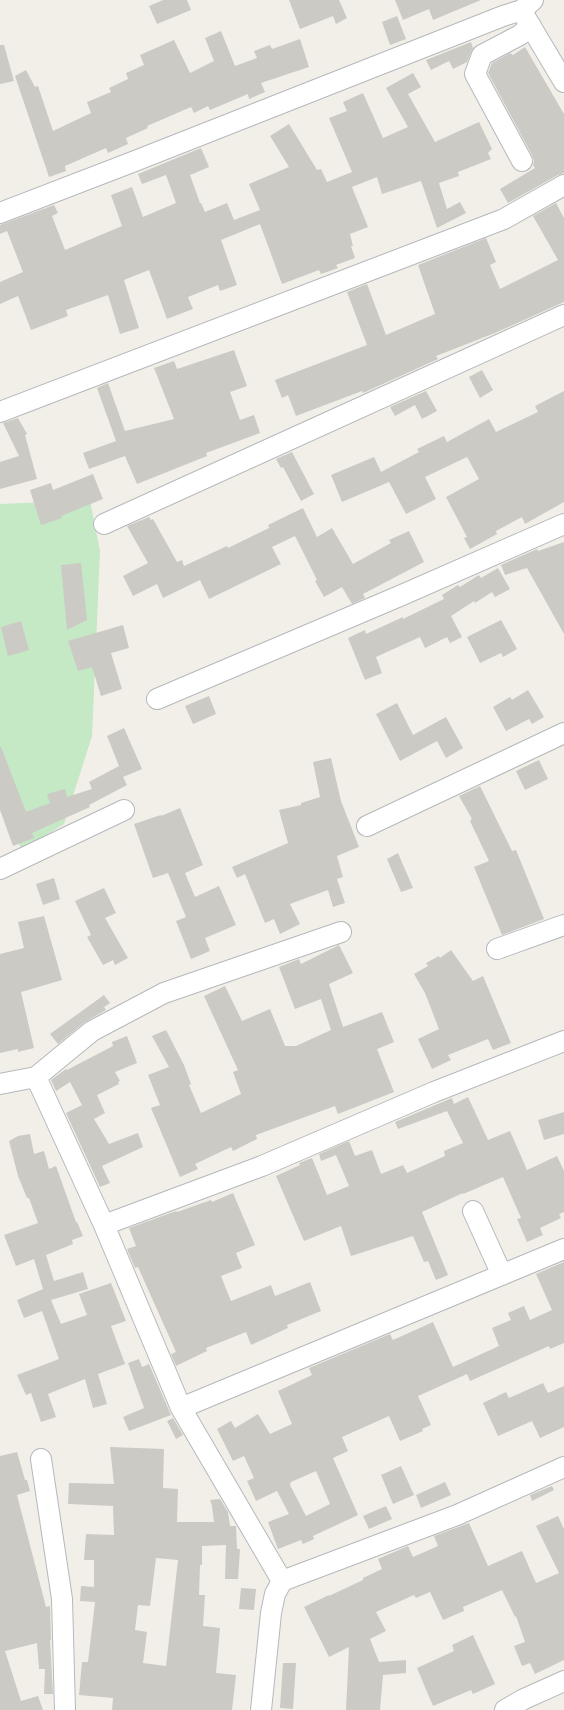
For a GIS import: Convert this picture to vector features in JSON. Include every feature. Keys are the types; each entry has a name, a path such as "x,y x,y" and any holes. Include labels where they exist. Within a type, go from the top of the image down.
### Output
{"street":[{"path":"526,9 564,82"},
{"path":"522,161 475,74 482,55 520,35 526,9"},
{"path":"0,212 135,162 503,16 526,9"},
{"path":"0,412 504,219 564,185"},
{"path":"104,524 564,315"},
{"path":"157,699 564,524"},
{"path":"366,826 564,733"},
{"path":"0,869 124,810"},
{"path":"497,949 564,925"},
{"path":"0,1084 36,1077 92,1031 164,993 341,932"},
{"path":"104,1225 262,1166 434,1092 564,1042"},
{"path":"36,1077 104,1225 181,1408 282,1580"},
{"path":"472,1211 502,1275"},
{"path":"181,1408 564,1249"},
{"path":"41,1459 62,1599 64,1710"},
{"path":"261,1710 271,1613 275,1594 282,1580 457,1515 564,1467"},
{"path":"505,1710 564,1681"}],"green space":[{"path":"90,500 100,551 92,736 64,824 22,850 0,809 0,504"}],"building":[{"path":"163,0 187,0 191,10 157,24 149,6"},
{"path":"289,0 339,0 347,18 336,24 333,16 300,29"},
{"path":"395,0 481,0 433,20 429,9 403,20"},
{"path":"397,16 406,39 390,45 382,22"},
{"path":"221,31 235,66 257,58 254,51 270,45 272,49 300,39 309,67 261,83 265,92 249,99 248,94 210,110 208,106 194,113 191,107 147,126 148,128 126,138 128,144 108,153 106,148 65,166 66,171 49,177 15,76 26,70 35,87 38,86 53,131 91,113 87,102 111,92 109,88 128,79 126,73 144,65 140,55 174,40 190,73 214,61 205,38"},
{"path":"471,42 473,48 467,62 453,69 449,61 431,70 426,60"},
{"path":"0,45 4,45 14,81 0,84"},
{"path":"525,47 564,114 564,173 508,203 500,189 535,168 533,165 534,161 488,73 492,63 510,53 513,55"},
{"path":"413,73 421,87 408,94 435,142 479,122 492,149 488,153 491,159 458,172 459,176 439,183 447,209 460,202 466,213 437,228 421,181 382,194 377,177 352,187 368,227 350,234 355,258 336,265 338,268 321,274 319,270 282,284 260,224 221,240 237,285 220,291 218,285 188,297 193,309 167,319 149,270 124,280 139,328 120,334 108,295 66,310 68,316 31,330 18,296 0,304 0,282 23,272 7,231 0,234 0,225 54,205 58,213 52,216 65,250 122,226 111,195 132,187 143,217 176,203 166,175 142,184 138,174 201,148 209,167 190,175 200,203 205,212 227,203 234,220 260,210 249,184 289,167 270,136 289,124 317,170 321,169 327,182 352,172 329,118 347,111 343,102 363,93 383,138 408,127 386,88"},
{"path":"556,203 564,218 564,302 495,333 436,356 438,359 363,393 362,391 296,416 288,395 282,398 275,380 367,345 347,292 367,284 386,335 435,314 418,265 486,238 496,262 490,265 500,289 558,260 533,216"},
{"path":"234,350 247,386 230,392 240,420 254,415 260,433 206,453 207,456 137,484 125,456 89,469 83,453 116,441 97,388 108,383 125,431 174,419 154,368 174,361 177,369"},
{"path":"482,370 493,390 480,398 469,377"},
{"path":"426,391 437,411 422,419 415,405 395,416 390,407"},
{"path":"564,391 564,502 525,524 522,517 496,531 497,534 470,549 464,538 467,537 446,497 479,479 467,457 425,477 436,499 406,514 389,482 342,502 331,475 374,457 381,472 419,452 417,449 444,436 447,442 489,419 496,432 538,412 535,406"},
{"path":"18,418 27,434 25,435 37,479 0,489 0,462 19,456 3,423"},
{"path":"292,452 314,494 301,501 283,467 281,468 276,459"},
{"path":"93,474 103,499 61,516 62,518 41,525 30,490 51,483 53,490"},
{"path":"303,508 317,537 332,528 353,564 391,543 389,540 409,531 424,562 363,594 365,598 352,604 342,587 324,597 295,536 272,547 281,564 209,599 200,580 163,598 157,584 133,596 123,576 148,563 127,526 149,517 151,520 153,519 177,562 182,560 184,566 227,546 228,548 269,528 268,525"},
{"path":"564,542 564,634 527,568 505,575 501,565 537,549 538,551"},
{"path":"81,563 87,620 67,630 61,565"},
{"path":"498,568 510,589 495,597 492,592 451,616 462,637 450,643 447,637 425,648 420,637 376,657 382,673 365,680 348,638 365,630 366,634 403,617 403,619 444,599 442,595 458,585 460,587 479,575 481,578"},
{"path":"501,620 517,649 503,657 501,653 480,663 467,637"},
{"path":"21,621 29,650 8,656 1,627"},
{"path":"123,625 129,648 111,653 122,689 101,696 92,667 78,671 68,641"},
{"path":"528,690 544,717 532,724 529,719 506,731 493,707 510,697 512,700"},
{"path":"209,696 216,714 193,724 185,706"},
{"path":"397,703 413,735 446,717 463,748 446,758 437,741 400,761 376,714"},
{"path":"124,728 142,769 123,777 127,785 89,805 90,807 32,833 34,838 13,846 0,810 0,747 26,812 50,803 47,794 65,789 67,797 92,789 89,782 119,766 107,736"},
{"path":"331,758 341,801 359,847 337,856 343,877 337,879 345,903 333,907 328,890 290,904 300,924 280,934 274,919 265,923 245,874 237,878 232,867 288,843 279,810 301,805 301,803 320,797 313,762"},
{"path":"539,760 548,779 525,790 516,771"},
{"path":"480,786 512,851 516,850 544,919 502,935 474,867 489,861 470,821 472,819 459,796"},
{"path":"180,808 203,865 185,873 195,897 219,886 236,925 205,938 210,951 191,959 176,921 186,917 168,873 153,878 134,824"},
{"path":"398,853 413,888 401,892 387,859"},
{"path":"54,878 60,899 43,905 36,884"},
{"path":"104,888 116,913 105,918 128,958 115,965 113,960 103,965 87,937 91,935 75,901"},
{"path":"44,916 62,980 21,992 34,1048 18,1052 18,1049 0,1053 0,954 24,948 18,922"},
{"path":"339,945 353,973 329,984 343,1027 382,1012 394,1042 377,1049 394,1092 338,1114 335,1106 256,1135 257,1139 233,1151 231,1147 195,1164 198,1169 180,1177 151,1108 160,1105 148,1075 169,1067 152,1036 166,1030 184,1065 191,1084 189,1085 201,1113 241,1094 233,1072 238,1070 204,996 225,986 242,1021 270,1009 285,1046 296,1046 331,1030 321,999 295,1009 279,967 299,959 301,964"},
{"path":"451,950 473,981 483,976 511,1043 493,1050 488,1039 448,1055 451,1060 432,1069 418,1039 439,1029 425,993 414,974 428,966 426,963 439,956 440,958"},
{"path":"104,995 110,1003 104,1007 106,1010 85,1022 58,1044 50,1034"},
{"path":"127,1036 137,1063 115,1072 120,1081 118,1082 119,1084 97,1095 105,1113 94,1119 109,1144 138,1133 143,1147 102,1166 110,1183 100,1187 66,1113 82,1105 70,1082 56,1091 51,1080 66,1069 113,1046 112,1042"},
{"path":"468,1097 488,1140 510,1131 527,1170 557,1156 564,1171 564,1212 559,1214 561,1218 540,1228 543,1235 527,1242 517,1219 521,1218 503,1177 422,1212 448,1275 436,1280 428,1261 424,1262 413,1236 351,1256 341,1226 304,1241 276,1176 312,1158 327,1195 349,1186 336,1155 321,1161 319,1154 349,1141 355,1156 372,1150 381,1174 403,1165 407,1173 445,1156 444,1151 463,1143 447,1111 398,1129 395,1122 452,1098 454,1104"},
{"path":"564,1112 564,1134 544,1140 538,1120"},
{"path":"30,1134 34,1154 44,1151 49,1169 56,1166 83,1236 72,1240 73,1244 46,1255 54,1281 83,1272 88,1289 51,1300 61,1324 87,1315 79,1294 111,1283 126,1321 111,1326 125,1364 98,1374 107,1404 93,1408 85,1379 48,1394 56,1417 41,1422 31,1393 26,1395 17,1375 59,1359 42,1311 24,1318 17,1300 43,1289 34,1259 16,1266 4,1235 38,1223 29,1198 27,1198 18,1176 9,1141 18,1136"},
{"path":"233,1193 255,1245 236,1253 242,1268 221,1276 231,1301 271,1285 275,1296 310,1282 321,1311 287,1325 288,1328 251,1345 246,1332 206,1348 207,1351 176,1366 171,1354 176,1352 138,1267 135,1268 127,1249 136,1246 129,1228 211,1200 212,1202"},
{"path":"564,1262 564,1343 550,1349 549,1346 470,1381 467,1374 418,1396 431,1425 422,1429 423,1431 400,1441 389,1416 342,1437 348,1451 333,1458 358,1515 313,1536 314,1539 303,1544 301,1540 278,1549 268,1522 289,1514 277,1491 256,1501 247,1481 254,1478 244,1456 233,1461 217,1429 231,1421 235,1428 258,1414 270,1434 292,1424 278,1391 312,1375 309,1368 390,1334 393,1340 433,1322 453,1367 499,1346 492,1328 511,1320 508,1313 524,1306 530,1320 552,1310 536,1274","holes":["316,1471 330,1504 306,1516 290,1485 291,1482"]},
{"path":"139,1359 142,1367 149,1364 171,1415 129,1431 123,1417 144,1408 128,1363"},
{"path":"543,1383 548,1393 564,1386 564,1427 540,1438 532,1421 498,1436 483,1403 506,1392 509,1398"},
{"path":"173,1418 183,1435 176,1439 167,1421"},
{"path":"110,1447 164,1449 163,1488 178,1489 177,1522 214,1522 210,1500 220,1499 228,1512 230,1526 236,1526 237,1549 240,1549 238,1579 225,1579 226,1545 202,1546 199,1595 205,1595 203,1626 220,1628 216,1673 236,1675 232,1710 112,1710 113,1698 79,1695 82,1662 88,1662 95,1602 80,1601 81,1586 94,1587 94,1560 84,1560 86,1534 114,1535 113,1506 68,1504 69,1483 114,1484","holes":["156,1558 178,1560 166,1666 143,1663 147,1632 135,1630 138,1605 150,1606"]},
{"path":"17,1452 30,1491 17,1495 46,1607 50,1606 53,1694 44,1694 45,1669 39,1669 37,1643 5,1651 21,1701 38,1696 43,1710 0,1710 0,1456"},
{"path":"401,1466 414,1495 393,1504 381,1475"},
{"path":"445,1482 451,1495 421,1508 416,1495"},
{"path":"552,1486 554,1490 532,1501 530,1495"},
{"path":"386,1506 392,1519 369,1529 363,1516"},
{"path":"558,1516 564,1529 564,1660 535,1674 530,1663 522,1666 514,1646 525,1642 516,1616 502,1590 463,1607 464,1611 443,1620 430,1592 416,1598 414,1595 376,1612 386,1631 370,1639 379,1662 406,1660 406,1673 383,1675 380,1710 346,1710 349,1647 329,1657 304,1607 363,1580 363,1578 382,1569 378,1559 408,1546 413,1557 438,1546 434,1536 469,1523 488,1566 522,1551 536,1583 559,1573 536,1526"},
{"path":"241,1588 256,1589 254,1610 239,1609"},
{"path":"473,1635 495,1684 473,1694 471,1690 433,1706 417,1668 454,1651 452,1645"},
{"path":"283,1663 296,1663 293,1709 280,1708"}]}
